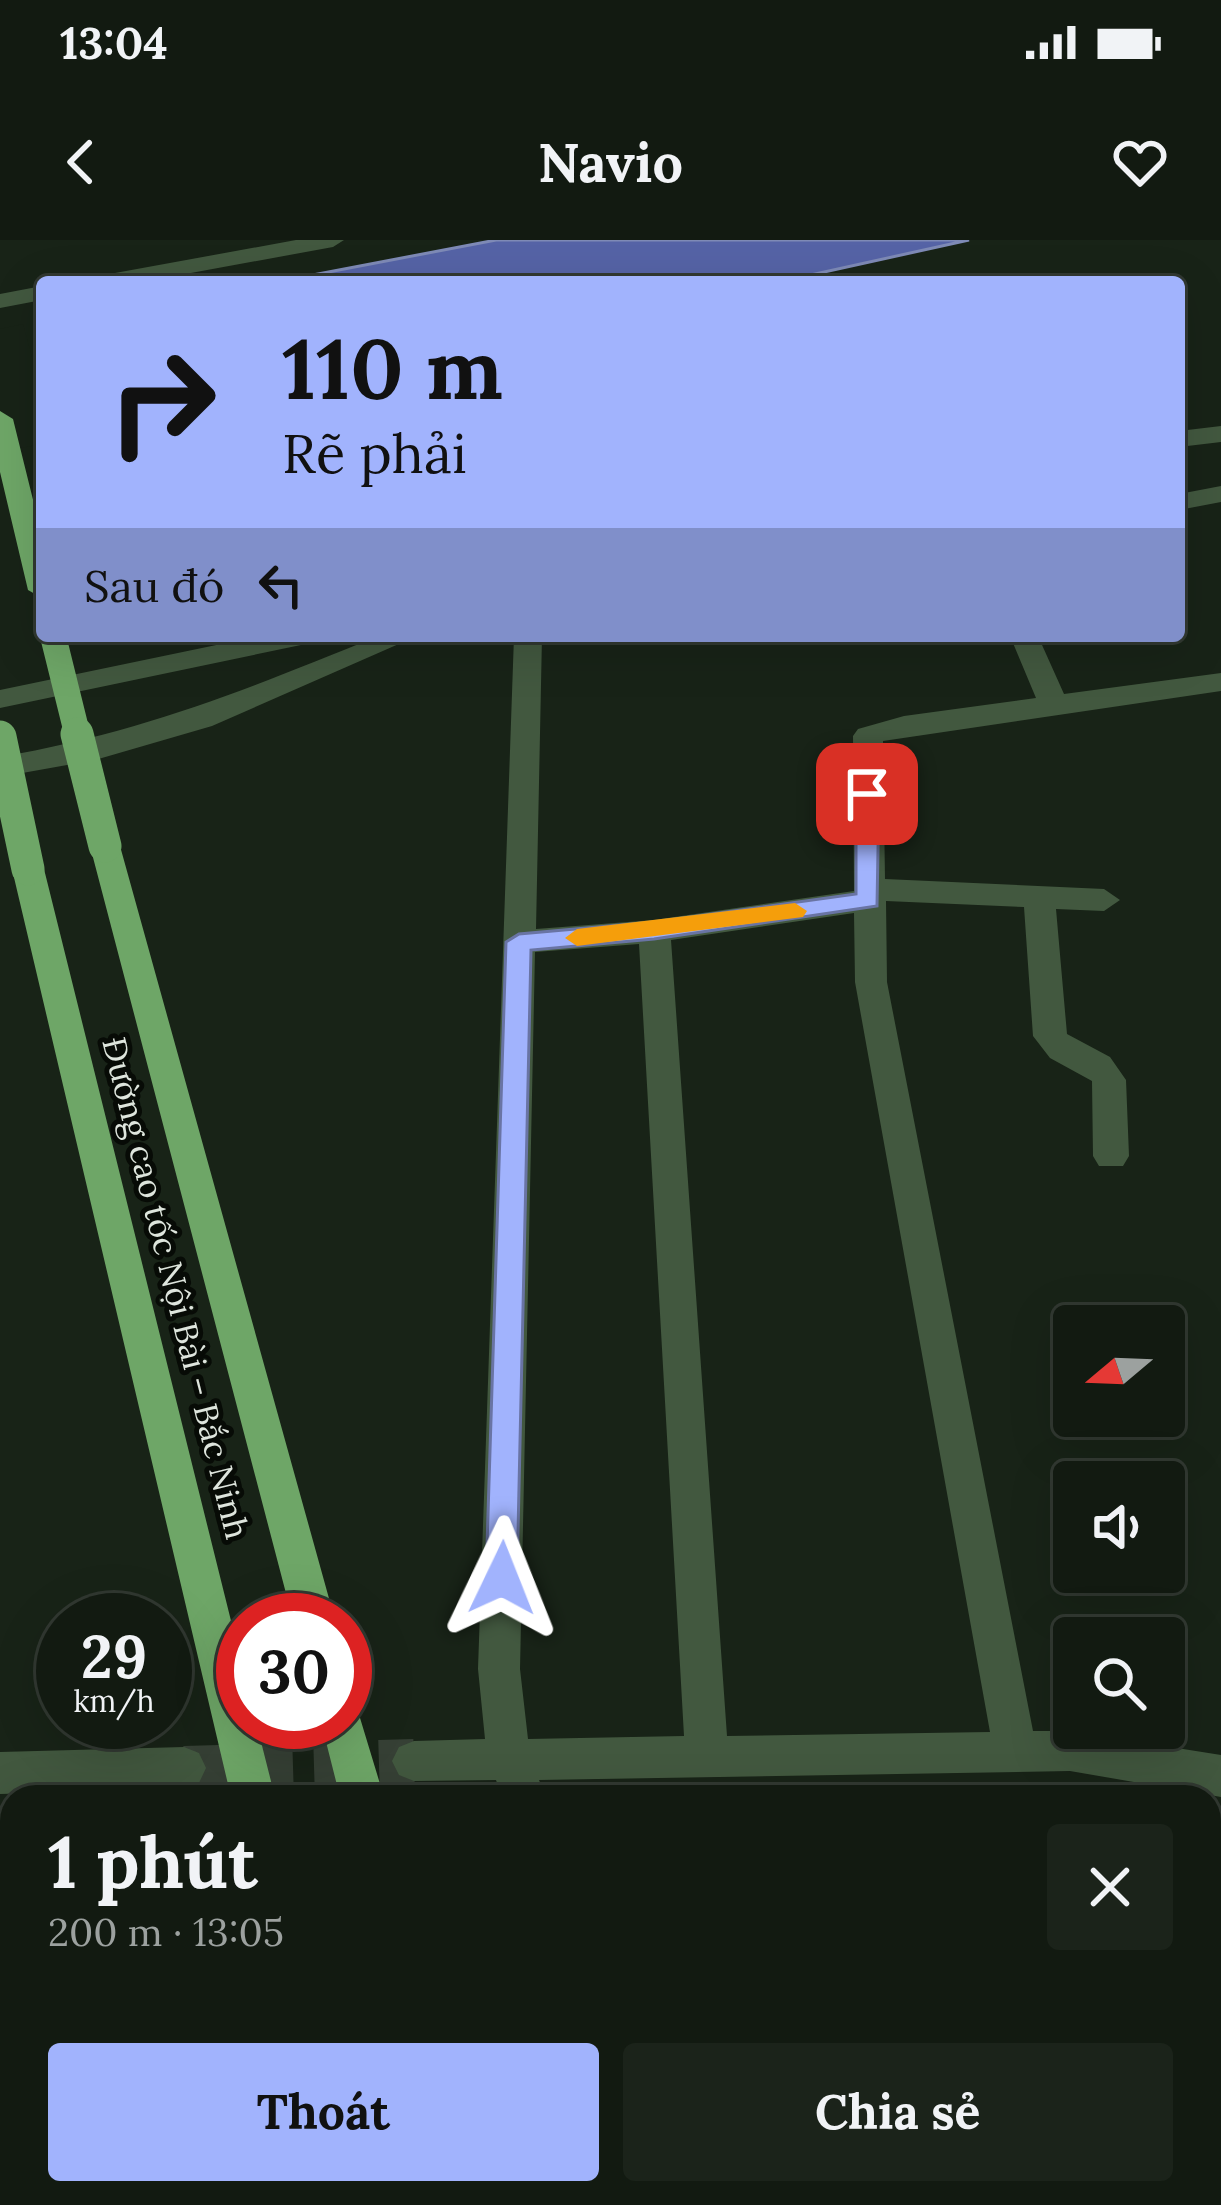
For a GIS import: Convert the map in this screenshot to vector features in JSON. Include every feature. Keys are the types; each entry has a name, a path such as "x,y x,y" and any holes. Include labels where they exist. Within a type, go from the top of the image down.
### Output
{"highway":[{"path":"0,419 36,566"},
{"name":"Đường cao tốc Nội Bài – Bắc Ninh","path":"54,642 307,1593"},
{"name":"Đường cao tốc Nội Bài – Bắc Ninh","path":"0,737 251,1785"},
{"path":"349,1749 359,1785"}],"street":[{"path":"137,276 333,240"},
{"path":"0,301 36,294"},
{"path":"1185,438 1221,434"},
{"path":"1185,501 1221,494"},
{"path":"0,699 272,642"},
{"path":"0,767 95,750 202,719 388,642"},
{"path":"517,1777 499,1669 528,642"},
{"path":"1027,642 1054,705"},
{"path":"1015,1750 871,982 868,736 904,725 1221,682"},
{"path":"519,942 654,931 868,895 1104,900"},
{"path":"1039,897 1050,1036 1057,1047 1100,1068 1109,1079 1111,1156"},
{"path":"654,931 707,1760"},
{"path":"415,1761 517,1777 707,1760 1070,1751 1221,1776"},
{"path":"0,1773 184,1768"}],"water":[{"path":"496,240 969,240 806,276 307,276"}],"pier":[{"path":"23,324 36,372 36,445 0,452 0,329"}],"tunnel":[{"path":"184,1768 414,1761"}],"slow traffic":[{"path":"577,938 795,911"}],"route":[{"path":"502,1578 519,942 654,931 868,900 867,794"}]}
